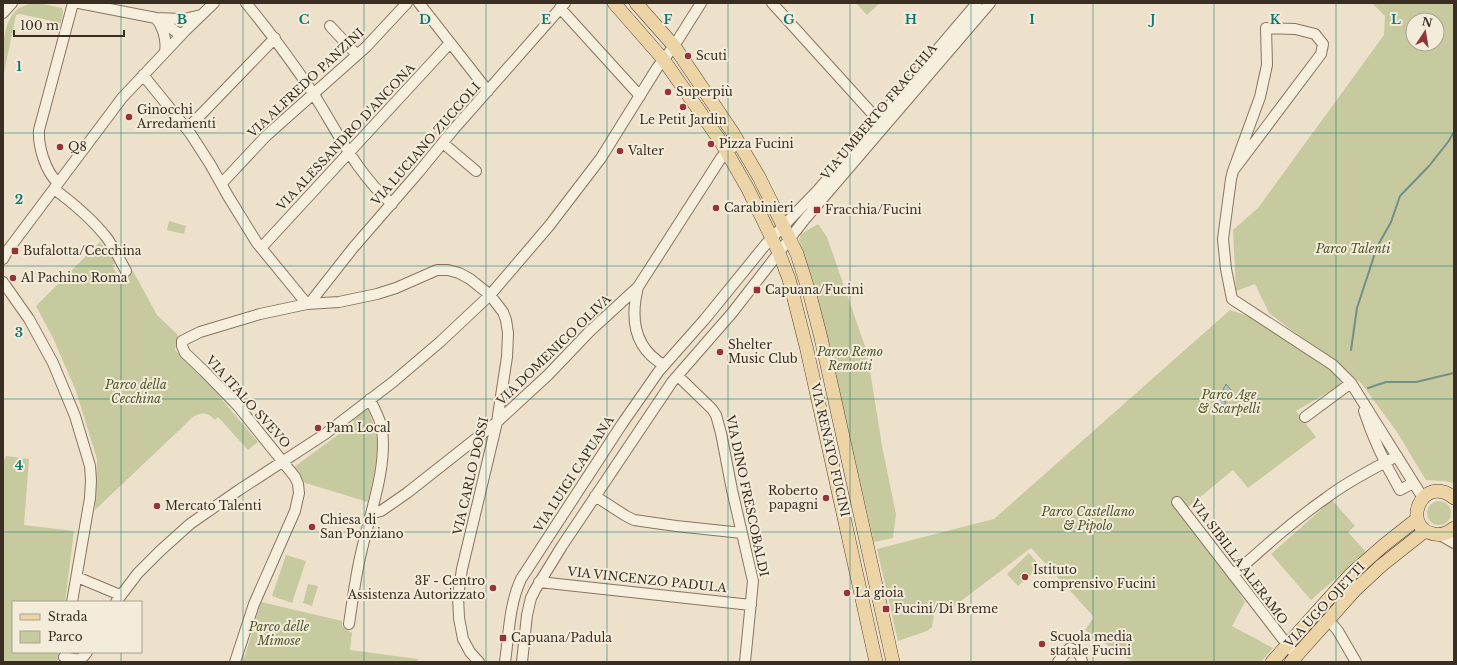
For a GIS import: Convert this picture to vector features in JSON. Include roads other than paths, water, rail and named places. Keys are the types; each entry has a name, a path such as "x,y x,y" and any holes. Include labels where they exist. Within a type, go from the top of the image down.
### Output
{"main road":[{"name":"VIA RENATO FUCINI","path":"614,3 663,59 727,151 748,189 779,253 789,279 807,350 876,662"},
{"name":"VIA RENATO FUCINI","path":"636,3 674,46 739,143 759,177 790,239 804,274 818,324 893,662"},
{"path":"1452,494 1433,492 1423,498 1417,508 1417,519 1425,530 1433,534 1440,535 1450,532 1454,528"},
{"name":"VIA UGO OJETTI","path":"1272,662 1350,575 1384,545 1417,519"},
{"name":"VIA UGO OJETTI","path":"1293,659 1328,619 1382,565 1425,530"}],"street":[{"path":"3,13 12,3"},
{"path":"72,3 39,130 39,142 56,186 100,229 126,271"},
{"path":"79,3 156,18 184,19 201,15"},
{"path":"3,259 6,252 114,108 181,35 214,3"},
{"path":"246,3 275,38 313,94 348,152 370,181 392,204"},
{"name":"VIA ALFREDO PANZINI","path":"222,183 266,136 357,55 407,3"},
{"path":"419,3 488,91"},
{"path":"77,577 118,599 133,579 154,556 190,524 238,490 284,462 325,434 440,342 490,295 549,226 601,158 663,59 674,46 702,3"},
{"path":"772,3 878,120"},
{"name":"VIA UMBERTO FRACCHIA","path":"772,237 818,190 977,3"},
{"name":"VIA UMBERTO FRACCHIA","path":"790,239 990,3"},
{"path":"563,6 640,96"},
{"name":"VIA LUCIANO ZUCCOLI","path":"308,304 353,248 563,6"},
{"path":"156,18 181,35"},
{"path":"156,18 164,33 166,41 165,52"},
{"path":"172,19 178,25 181,35"},
{"path":"330,26 357,55"},
{"path":"1233,171 1321,54 1323,44 1315,34 1295,29 1266,28 1267,65 1261,91 1233,171 1223,239 1226,269 1232,298 1235,302 1333,365 1351,383 1423,498"},
{"path":"187,129 275,38"},
{"name":"VIA ALESSANDRO D'ANCONA","path":"261,248 450,43"},
{"path":"143,75 187,129 222,183 228,196 261,248 308,304"},
{"path":"443,143 476,171"},
{"path":"664,365 649,353 637,334 634,314 638,287 727,151 739,143"},
{"name":"VIA LUIGI CAPUANA","path":"505,662 511,610 521,579 622,424 664,365 705,319 772,237"},
{"path":"522,662 532,594 558,552 678,376 790,239"},
{"name":"VIA CARLO DOSSI","path":"183,339 225,324 260,314 308,304 362,298 387,291 433,271 452,271 462,275 490,295 505,315 508,329 507,357 497,422 462,569 458,596 461,635 467,648 480,662"},
{"path":"3,282 29,319 50,357 67,395 85,447 90,469 91,489 72,601"},
{"name":"VIA DOMENICO OLIVA","path":"372,508 377,512 381,511 407,493 497,422 548,375 590,331 638,287"},
{"path":"705,319 710,317 716,318 719,322 719,327"},
{"name":"VIA ITALO SVEVO","path":"183,339 181,344 185,353 238,406 284,462 298,484 299,492 297,504 254,604 235,662"},
{"name":"VIA DINO FRESCOBALDI","path":"678,376 706,402 716,415 753,581 745,662"},
{"path":"1305,417 1351,383"},
{"path":"1359,397 1372,435 1384,462 1400,490 1413,483"},
{"path":"349,624 359,560 382,465 382,429 370,399"},
{"path":"1233,575 1276,537 1326,498 1354,479 1397,456"},
{"path":"595,496 626,516 640,521 742,533"},
{"name":"VIA SIBILLA ALERAMO","path":"1177,502 1286,645 1293,659"},
{"path":"1440,535 1454,543"},
{"path":"545,543 558,552"},
{"name":"VIA VINCENZO PADULA","path":"539,582 751,605"},
{"path":"1328,619 1338,631 1356,662"},
{"path":"1059,662 1070,648 1077,651 1082,657 1082,662"},
{"path":"64,657 79,660 83,658 86,653"}],"water":[{"path":"1226,384 1232,391 1228,399 1220,395"},
{"path":"1219,398 1226,402 1221,412 1214,408"}],"waterway":[{"path":"1351,350 1357,308 1377,247 1391,222 1400,196 1429,166 1454,132"},
{"path":"1368,388 1386,382 1416,382 1454,373"}],"place":[{"name":"Scuti","path":"688,56"},
{"name":"Superpiù","path":"668,92"},
{"name":"Le Petit Jardin","path":"683,107"},
{"name":"Ginocchi Arredamenti","path":"129,117"},
{"name":"Pizza Fucini","path":"711,144"},
{"name":"Q8","path":"60,147"},
{"name":"Valter","path":"620,151"},
{"name":"Carabinieri","path":"716,208"},
{"name":"Fracchia/Fucini","path":"817,210"},
{"name":"Bufalotta/Cecchina","path":"15,251"},
{"name":"Al Pachino Roma","path":"13,278"},
{"name":"Capuana/Fucini","path":"757,290"},
{"name":"Shelter Music Club","path":"720,352"},
{"name":"Pam Local","path":"318,428"},
{"name":"Roberto papagni","path":"826,498"},
{"name":"Mercato Talenti","path":"157,506"},
{"name":"Chiesa di San Ponziano","path":"312,527"},
{"name":"Istituto comprensivo Fucini","path":"1025,577"},
{"name":"3F - Centro Assistenza Autorizzato","path":"493,588"},
{"name":"La gioia","path":"847,593"},
{"name":"Fucini/Di Breme","path":"886,609"},
{"name":"Capuana/Padula","path":"503,638"},
{"name":"Scuola media statale Fucini","path":"1042,644"}],"park label":[{"name":"Parco Talenti","path":"1353,249"},
{"name":"Parco Remo Remotti","path":"850,359"},
{"name":"Parco della Cecchina","path":"136,392"},
{"name":"Parco Age & Scarpelli","path":"1229,402"},
{"name":"Parco Castellano & Pipolo","path":"1088,519"},
{"name":"Parco delle Mimose","path":"279,634"}]}
